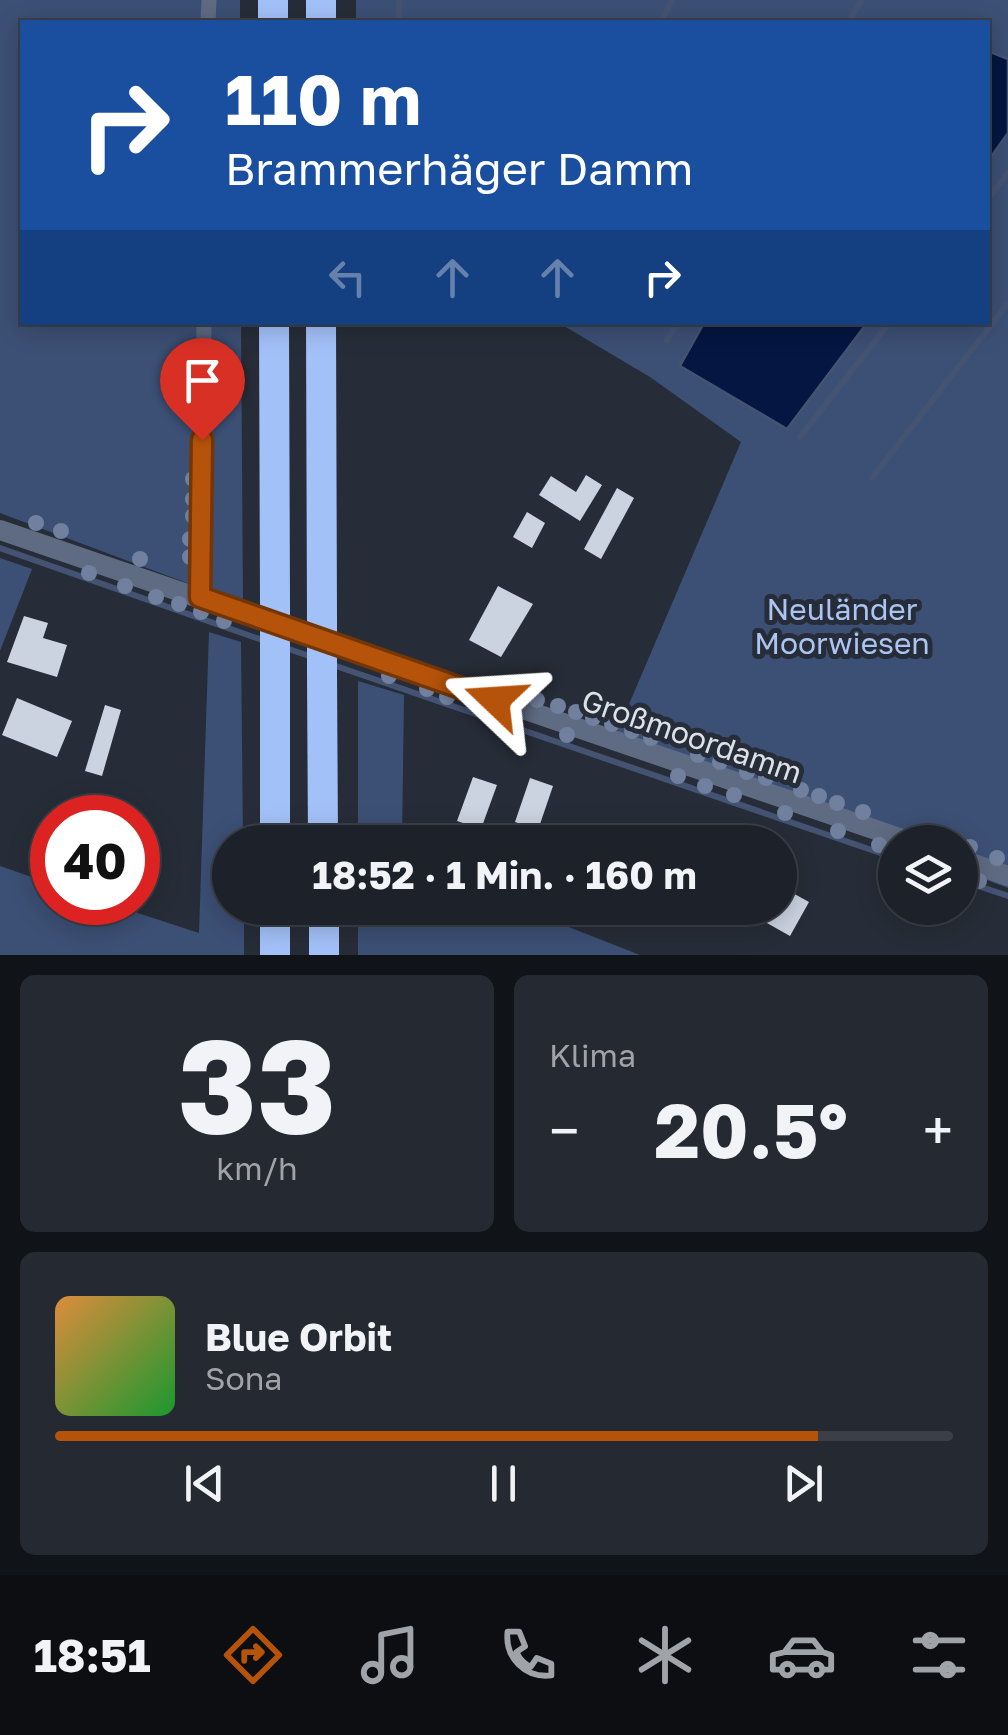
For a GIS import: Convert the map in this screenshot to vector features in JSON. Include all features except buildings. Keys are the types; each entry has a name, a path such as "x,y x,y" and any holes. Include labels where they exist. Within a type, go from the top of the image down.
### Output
{"highway":[{"path":"274,325 275,825"},
{"path":"321,325 323,825"},
{"path":"275,925 275,955"},
{"path":"324,925 324,955"}],"street":[{"path":"200,597 204,325"},
{"name":"Großmoordamm","path":"0,530 878,831"},
{"path":"978,865 1008,876"}],"green space":[{"path":"0,0 240,0 240,20 20,20 20,325 241,325 243,604 0,513"},
{"name":"Neuländer Moorwiesen","path":"356,0 1008,0 1008,888 978,877 978,825 878,825 878,836 612,744 741,442 650,377 562,325 990,325 990,20 356,20"},
{"path":"0,558 32,569 0,651"},
{"path":"209,632 241,642 243,825 212,825 212,925 244,925 244,955 0,955 0,866 30,876 30,925 160,925 160,920 199,933"},
{"path":"358,681 404,695 402,825 358,825"},
{"path":"358,925 563,925 640,955 358,955"}],"shaded area":[{"path":"990,52 1008,59 1008,133 990,158"},
{"path":"702,325 865,325 787,429 680,366"}],"waterway":[{"path":"399,0 399,20"},
{"path":"662,20 672,0"},
{"path":"850,20 862,0"},
{"path":"990,196 1008,173"},
{"path":"872,478 1008,303"},
{"path":"667,340 676,325"},
{"path":"800,437 888,325"},
{"path":"0,548 265,641"},
{"path":"286,648 312,657"},
{"path":"333,665 878,852"},
{"path":"978,886 1008,896"}],"route":[{"path":"202,440 200,597 495,700"}]}
